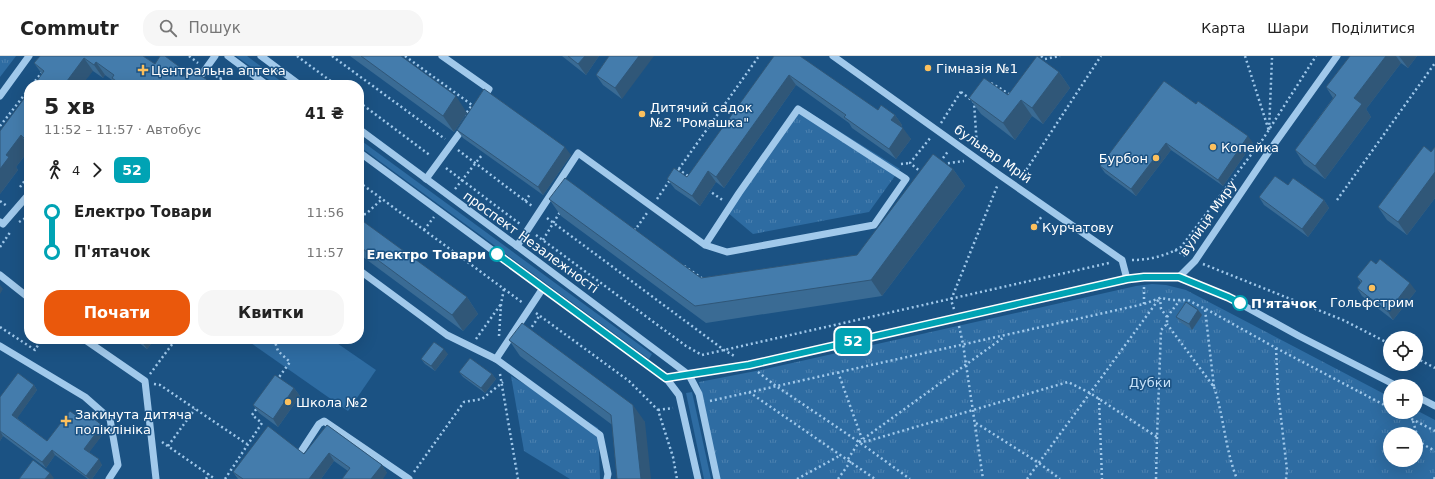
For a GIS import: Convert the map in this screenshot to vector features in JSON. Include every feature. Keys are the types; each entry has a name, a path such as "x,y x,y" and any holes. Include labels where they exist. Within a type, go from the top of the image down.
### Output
{"street":[{"path":"0,96 29,56"},
{"path":"198,80 215,56"},
{"path":"228,56 260,80"},
{"path":"261,56 293,80"},
{"path":"442,56 489,90 481,102"},
{"name":"бульвар Мрій","path":"833,56 1122,260"},
{"name":"вулиця Миру","path":"1179,277 1195,261 1270,150 1337,56"},
{"path":"517,246 578,153 705,245 728,252 874,225 906,179 798,109 739,193 705,245"},
{"path":"426,179 452,145 466,118"},
{"name":"проспект Незалежності","path":"364,133 689,375"},
{"path":"364,156 666,378 679,395 698,479"},
{"path":"1,225 24,200"},
{"path":"1122,260 1127,279"},
{"path":"364,274 448,335 496,359 600,435 608,474 607,479"},
{"path":"0,275 24,294"},
{"path":"666,378 749,365 1127,279 1144,277 1179,277 1228,297 1299,336 1383,379"},
{"path":"496,359 544,288"},
{"path":"91,344 145,381 156,479"},
{"path":"0,346 85,397 110,419 118,465 108,479"},
{"path":"689,375 699,394 717,479"},
{"path":"1423,400 1435,406"},
{"path":"302,450 319,424 324,421 411,476"}],"path":[{"path":"297,56 329,80"},
{"path":"332,56 724,350 749,365 776,386 859,442 910,479"},
{"path":"405,56 472,105 466,118"},
{"path":"629,226 635,230 759,56"},
{"path":"1041,56 1045,59"},
{"path":"1041,64 1045,59 1060,56"},
{"path":"1017,186 1101,56"},
{"path":"1245,56 1269,131"},
{"path":"364,106 528,230 686,346 702,355 951,300 1122,260 1141,260 1161,256 1175,250 1181,247 1269,131 1316,56"},
{"path":"1269,131 1272,58"},
{"path":"1337,200 1435,63"},
{"path":"36,80 45,69"},
{"path":"986,87 990,82 1015,98"},
{"path":"910,164 962,90"},
{"path":"0,126 24,95"},
{"path":"974,102 978,97"},
{"path":"939,164 955,142"},
{"path":"476,164 482,155"},
{"path":"896,164 910,164 923,173"},
{"path":"678,169 696,181"},
{"path":"984,479 965,365 963,344 957,317 951,300 1001,176"},
{"path":"364,186 629,381 658,410 673,456 677,479"},
{"path":"707,189 725,202 728,196"},
{"path":"525,201 531,193"},
{"path":"364,214 382,199"},
{"path":"543,240 561,211"},
{"path":"15,224 24,219"},
{"path":"0,247 11,230"},
{"path":"1175,250 1195,261 1343,320 1383,340"},
{"path":"499,338 501,304 504,289"},
{"path":"1160,298 1161,309 1167,317 1167,324 1214,387"},
{"path":"1027,479 1160,298"},
{"path":"709,401 1144,304 1160,298 1188,300 1383,404"},
{"path":"1167,317 1180,300"},
{"path":"474,342 501,304"},
{"path":"1205,309 1214,387 1237,479"},
{"path":"1156,479 1161,330 1167,324"},
{"path":"0,326 24,343"},
{"path":"838,479 862,439 1006,335"},
{"path":"26,344 34,350"},
{"path":"26,362 38,344"},
{"path":"172,344 145,381 160,385 247,444"},
{"path":"273,385 290,362 278,351 276,344"},
{"path":"1276,348 1278,392 1287,470 1286,479"},
{"path":"496,359 503,382 518,479"},
{"path":"1423,362 1435,368"},
{"path":"838,372 862,439"},
{"path":"411,476 464,402 482,399 503,382"},
{"path":"859,442 868,441 1068,382 1099,398 1158,437"},
{"path":"749,392 875,479"},
{"path":"1099,398 1102,479"},
{"path":"224,479 262,423 252,415 261,403"},
{"path":"168,446 195,409"},
{"path":"1413,420 1435,431"},
{"path":"1413,420 1419,442 1435,451"},
{"path":"975,422 1039,463 1060,479"},
{"path":"151,434 215,479"},
{"path":"798,479 841,455"},
{"path":"206,479 209,474"}],"green space":[{"path":"0,56 16,56 0,77"},
{"path":"236,56 247,56 279,80 269,80"},
{"path":"799,106 900,169 869,212 753,234 727,212"},
{"path":"364,143 652,354 649,359 364,150"},
{"name":"Дубки","path":"1152,284 1166,285 1186,290 1383,393 1383,419 1423,419 1423,414 1435,420 1435,479 720,479 699,382 761,370 1136,286"},
{"path":"252,344 338,344 376,370 348,411"},
{"path":"511,376 598,428 600,479 570,479 524,451"},
{"path":"692,392 711,479 704,479 686,393"}],"building":[{"path":"40,56 143,56 155,64 160,56 165,56 181,68 180,72 182,76 187,76 192,70 207,80 115,80 112,78 114,75 96,62 94,65 84,58 68,80 38,80 44,71 34,63"},
{"path":"361,56 401,56 456,96 443,116"},
{"path":"568,56 585,56 578,64"},
{"path":"609,56 639,56 615,88 596,75"},
{"path":"774,56 800,56 878,110 881,105 895,115 891,120 903,128 889,149 844,117 846,115 789,75 716,177 708,171 692,196 667,179 674,168 687,177"},
{"path":"1037,56 1059,72 1032,108 1021,100 1003,123 969,98 984,78 1008,95"},
{"path":"1350,56 1386,56 1354,98 1362,104 1315,166 1295,150 1336,95 1326,87"},
{"path":"1164,81 1196,104 1198,101 1248,136 1218,180 1166,143 1131,189 1100,166"},
{"path":"484,89 565,147 538,187 457,130"},
{"path":"24,99 24,138 21,135 6,155 9,157 0,169 0,131"},
{"path":"1424,146 1431,152 1435,147 1435,172 1398,222 1378,207"},
{"path":"933,154 953,169 871,280 695,306 549,199 565,178 701,278 857,255"},
{"path":"1275,176 1288,185 1293,178 1324,200 1302,229 1259,197"},
{"path":"364,222 467,297 452,315 364,250"},
{"path":"1380,259 1410,283 1388,312 1357,288 1362,281 1357,277 1371,260 1376,264"},
{"path":"1186,302 1198,310 1189,324 1176,317"},
{"path":"522,323 633,405 641,479 617,479 611,415 509,340"},
{"path":"434,342 444,349 431,366 421,359"},
{"path":"470,358 492,374 481,388 459,372"},
{"path":"18,373 34,385 12,415 47,441 70,411 81,419 86,413 102,425 84,449 99,459 86,476 52,450 42,462 0,431 0,397"},
{"path":"275,375 294,388 273,419 253,405"},
{"path":"327,425 382,465 371,479 342,479 350,468 329,453 309,479 243,479 233,472 268,426 304,454"},
{"path":"33,460 50,473 45,479 19,479"}],"bus line":[{"name":"52","path":"497,254 666,378 749,365 1127,279 1144,277 1179,277 1240,303"}],"place":[{"name":"Гімназія №1","path":"928,68"},
{"name":"Центральна аптека","path":"143,70"},
{"name":"Дитячий садок №2 \"Ромашка\"","path":"642,114"},
{"name":"Копейка","path":"1213,147"},
{"name":"Бурбон","path":"1156,158"},
{"name":"Курчатову","path":"1034,227"},
{"name":"Електро Товари","path":"497,254"},
{"name":"Гольфстрим","path":"1372,288"},
{"name":"П'ятачок","path":"1240,303"},
{"name":"Школа №2","path":"288,402"},
{"name":"Закинута дитяча поліклініка","path":"66,421"}]}
